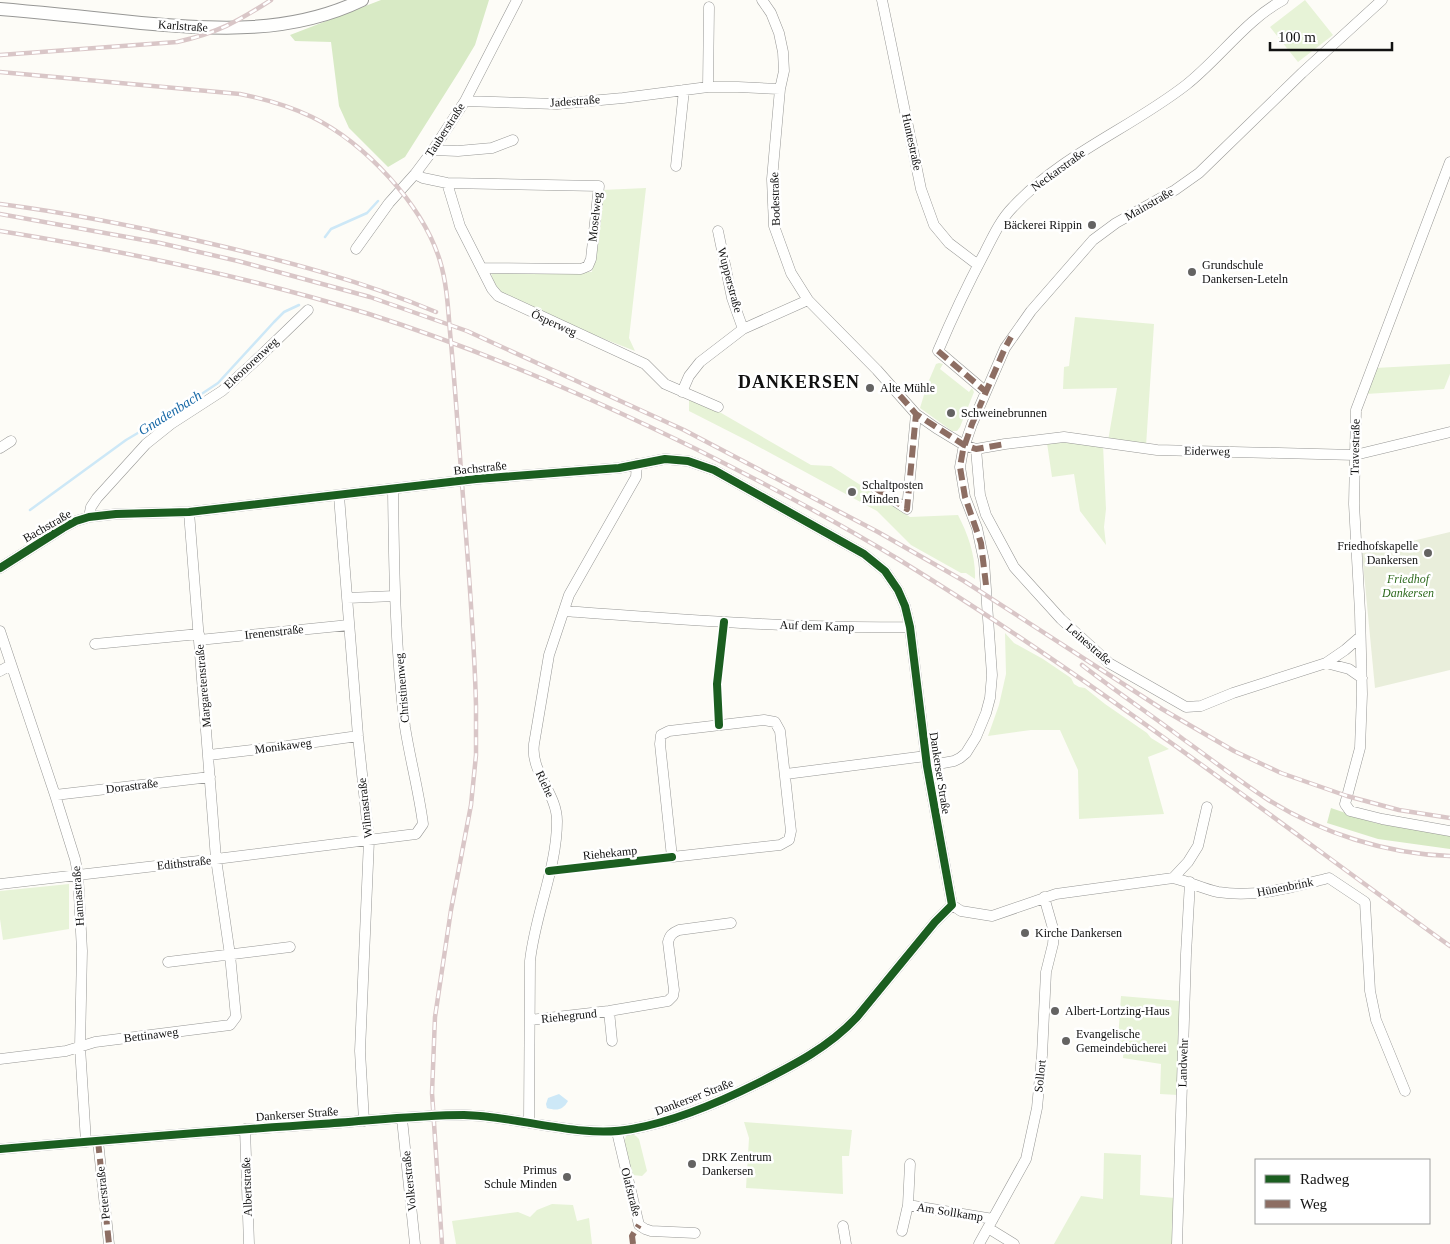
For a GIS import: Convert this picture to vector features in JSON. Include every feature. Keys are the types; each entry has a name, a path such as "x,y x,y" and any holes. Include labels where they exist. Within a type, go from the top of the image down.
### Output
{"street":[{"name":"Karlstraße","path":"0,9 224,28 278,26 331,13 362,0"},
{"name":"Tauberstraße","path":"356,248 389,203 433,150 464,101 517,0"},
{"name":"Bodestraße","path":"762,0 771,13 779,33 783,52 784,71 780,90 772,179 774,226 790,274 808,300 877,370 916,414 964,445"},
{"name":"Huntestraße","path":"882,0 921,189 934,225 949,243 978,265"},
{"name":"Mainstraße","path":"926,761 954,761 966,753 980,729 990,698 992,675 984,561 979,535 965,497 960,467 964,445 985,391 1005,348 1032,311 1093,240 1116,223 1175,190 1199,173 1302,73 1382,0"},
{"name":"Neckarstraße","path":"985,391 938,351 978,265 996,230 1011,208 1025,194 1078,155 1186,85 1257,18 1280,1"},
{"path":"708,87 709,7"},
{"name":"Jadestraße","path":"464,101 557,104 708,87 780,90"},
{"path":"676,166 684,90"},
{"path":"433,150 458,151 492,148 513,140"},
{"name":"Travestraße","path":"1450,162 1356,410 1354,504 1362,678 1360,748 1345,804 1346,808 1350,811 1382,819 1450,831"},
{"name":"Moselweg","path":"415,174 423,178 447,183 598,186 591,259 588,266 581,269 482,268"},
{"name":"Ösperweg","path":"447,183 460,226 492,289 498,296 645,364 665,384 718,407"},
{"name":"Wupperstraße","path":"718,231 732,298 743,329"},
{"name":"Wupperstraße","path":"682,392 689,376 700,362 743,329 808,300"},
{"name":"Eleonorenweg","path":"89,517 91,507 97,498 146,444 171,424 222,391 308,310"},
{"path":"874,488 907,509 916,414"},
{"name":"Eiderweg","path":"964,445 976,449 1064,437 1156,450 1355,455 1450,432"},
{"path":"0,448 11,441"},
{"name":"Leinestraße","path":"976,449 980,495 986,516 1014,567 1060,619 1109,663 1186,707 1201,706 1233,693 1326,663 1360,637"},
{"name":"Bachstraße","path":"0,568 63,528 89,517 116,514 189,512 394,490 476,479 619,468 665,460 688,461 707,467 744,486 864,554 885,572 898,590 905,606 910,627"},
{"name":"Riehe","path":"529,1123 530,961 532,937 554,850 557,821 556,809 536,765 533,751 550,655 564,611 570,595 636,477 637,464"},
{"name":"Christinenweg","path":"369,840 416,834 423,824 406,728 395,596 394,490"},
{"name":"Wilmastraße","path":"339,496 358,736 369,840 360,1051 364,1121"},
{"name":"Margaretenstraße","path":"189,512 216,859"},
{"path":"347,598 395,596"},
{"name":"Auf dem Kamp","path":"564,611 824,627 910,627"},
{"name":"Irenenstraße","path":"95,644 349,625"},
{"name":"Dankerser Straße","path":"0,1149 245,1129 464,1116 617,1132 663,1123 728,1098 802,1061 844,1031 935,922 952,905 926,761 910,627"},
{"name":"Hannastraße","path":"0,631 55,795 78,874 82,951 80,1047 86,1142"},
{"path":"1326,663 1349,669 1362,678"},
{"path":"0,671 11,665"},
{"path":"769,720 775,722 779,726 786,774 792,831 789,840 785,843 672,857 660,744 661,735 664,732 769,720"},
{"name":"Monikaweg","path":"208,755 358,736"},
{"path":"786,774 926,761"},
{"name":"Dorastraße","path":"55,795 210,777"},
{"path":"1174,878 1188,862 1198,846 1207,807"},
{"name":"Edithstraße","path":"0,884 369,840"},
{"name":"Bettinaweg","path":"0,1059 66,1051 95,1042 230,1025 236,1017 230,955 216,859"},
{"name":"Hünenbrink","path":"952,905 961,911 992,916 1044,897 1077,890 1174,878 1216,892 1248,895 1330,878 1365,902 1370,991 1376,1020 1405,1091"},
{"name":"Landwehr","path":"1177,1244 1190,882"},
{"name":"Sollort","path":"979,1244 1026,1159 1037,1108 1046,972 1054,932 1044,897"},
{"name":"Riehegrund","path":"530,1020 609,1011 668,1001 673,996 674,990 668,942 673,932 731,923"},
{"path":"168,962 290,947"},
{"name":"Riehegrund","path":"609,1011 612,1041"},
{"name":"Volkerstraße","path":"402,1119 415,1244"},
{"name":"Albertstraße","path":"245,1129 249,1244"},
{"name":"Olafstraße","path":"617,1132 640,1225 650,1231 695,1233"},
{"name":"Peterstraße","path":"98,1141 109,1244"},
{"name":"Am Sollkamp","path":"902,1231 908,1205 910,1164"},
{"name":"Am Sollkamp","path":"908,1205 991,1224"},
{"path":"991,1224 1014,1244"},
{"path":"843,1226 846,1244"}],"green space":[{"path":"381,0 489,0 475,45 460,70 405,157 388,167 349,128 339,106 331,42 295,41 290,35"},
{"path":"1305,0 1333,35 1298,62 1270,27"},
{"path":"646,188 629,338 635,351 503,296 493,281 491,272 592,272 602,190"},
{"path":"1075,317 1154,324 1146,446 1108,441 1117,388 1063,389 1064,367 1069,366"},
{"path":"936,364 943,364 940,369 969,392 972,388 974,392 957,431 952,431 920,408 927,385"},
{"path":"1450,364 1450,374 1444,389 1366,394 1375,368"},
{"path":"689,400 716,410 811,465 831,466 910,517 958,515 971,546 975,579 911,545 877,511 689,411"},
{"path":"1068,441 1103,445 1106,545 1080,511 1074,474 1052,477 1047,443"},
{"name":"Friedhof Dankersen","path":"1450,532 1450,670 1375,688 1362,553"},
{"path":"1005,633 1014,643 1043,659 1071,678 1074,684 1085,688 1147,733 1151,738 1169,749 1148,757 1164,814 1079,819 1078,770 1060,730 1031,730 988,736 999,705 1006,674"},
{"path":"1331,808 1375,823 1450,835 1450,849 1378,839 1327,823"},
{"path":"69,884 69,929 3,940 0,919 0,891"},
{"path":"1121,996 1180,1001 1178,1095 1160,1094 1161,1064 1123,1058 1124,1043 1118,1040"},
{"path":"744,1122 852,1130 849,1156 842,1156 843,1194 746,1188 749,1138"},
{"path":"632,1134 639,1139 647,1171 642,1176 633,1175 631,1172 624,1142 626,1136"},
{"path":"1104,1153 1141,1155 1140,1195 1175,1198 1174,1244 1054,1244 1081,1196 1103,1199"},
{"path":"552,1204 573,1205 577,1221 589,1218 592,1244 456,1244 452,1221 518,1212 530,1217 537,1210"}],"water":[{"path":"559,1094 568,1101 566,1104 559,1109 547,1108 548,1098"}],"waterway":[{"name":"Gnadenbach","path":"325,237 331,229 367,213 378,201"},
{"name":"Gnadenbach","path":"30,510 126,440 218,383 284,312 299,305"}],"railway":[{"path":"0,55 177,42 204,35 226,26 271,0"},
{"path":"0,72 240,94 277,103 303,113 332,128 352,143 389,178 420,219 432,240 440,261 447,296 454,379 472,613 476,706 476,755 471,805 451,910 435,1017 432,1093 442,1244"},
{"path":"0,204 130,226 266,257 352,281 436,312"},
{"path":"0,214 160,243 238,261 370,297 467,331 684,430 878,532 964,581 1162,709 1234,751 1281,773 1347,796 1399,810 1450,818"},
{"path":"0,231 186,266 278,288 369,314 494,359 616,411 696,449 772,488 898,559 1039,650 1109,698 1450,946"},
{"path":"1082,665 1267,799 1309,822 1355,840 1378,846 1402,851 1450,856"}],"marked path":[{"path":"986,585 981,543 965,497 960,467 963,450 972,424 1011,337"},
{"path":"938,351 985,391"},
{"path":"888,382 916,414 964,445 976,449 1005,444"},
{"path":"875,488 907,509 916,414"},
{"path":"98,1141 109,1244"},
{"path":"633,1244 632,1236 639,1225"}],"cycle path":[{"path":"0,568 63,528 89,517 116,514 189,512 476,479 619,468 665,459 688,461 714,470 864,554 885,571 898,590 905,606 910,627 927,766 952,905 935,922 857,1017 823,1046 785,1069 728,1097 681,1116 648,1126 612,1131 591,1131 485,1116 447,1115 0,1149"},
{"path":"719,725 717,684 724,622"},
{"name":"Riehekamp","path":"549,871 672,857"}],"place":[{"name":"Bäckerei Rippin","path":"1092,225"},
{"name":"Grundschule Dankersen-Leteln","path":"1192,272"},
{"name":"Alte Mühle","path":"870,388"},
{"name":"Schweinebrunnen","path":"951,413"},
{"name":"Schaltposten Minden","path":"852,492"},
{"name":"Friedhofskapelle Dankersen","path":"1428,553"},
{"name":"Kirche Dankersen","path":"1025,933"},
{"name":"Albert-Lortzing-Haus","path":"1055,1011"},
{"name":"Evangelische Gemeindebücherei","path":"1066,1041"},
{"name":"DRK Zentrum Dankersen","path":"692,1164"},
{"name":"Primus Schule Minden","path":"567,1177"}],"district":[{"name":"DANKERSEN","path":"799,382"}]}
